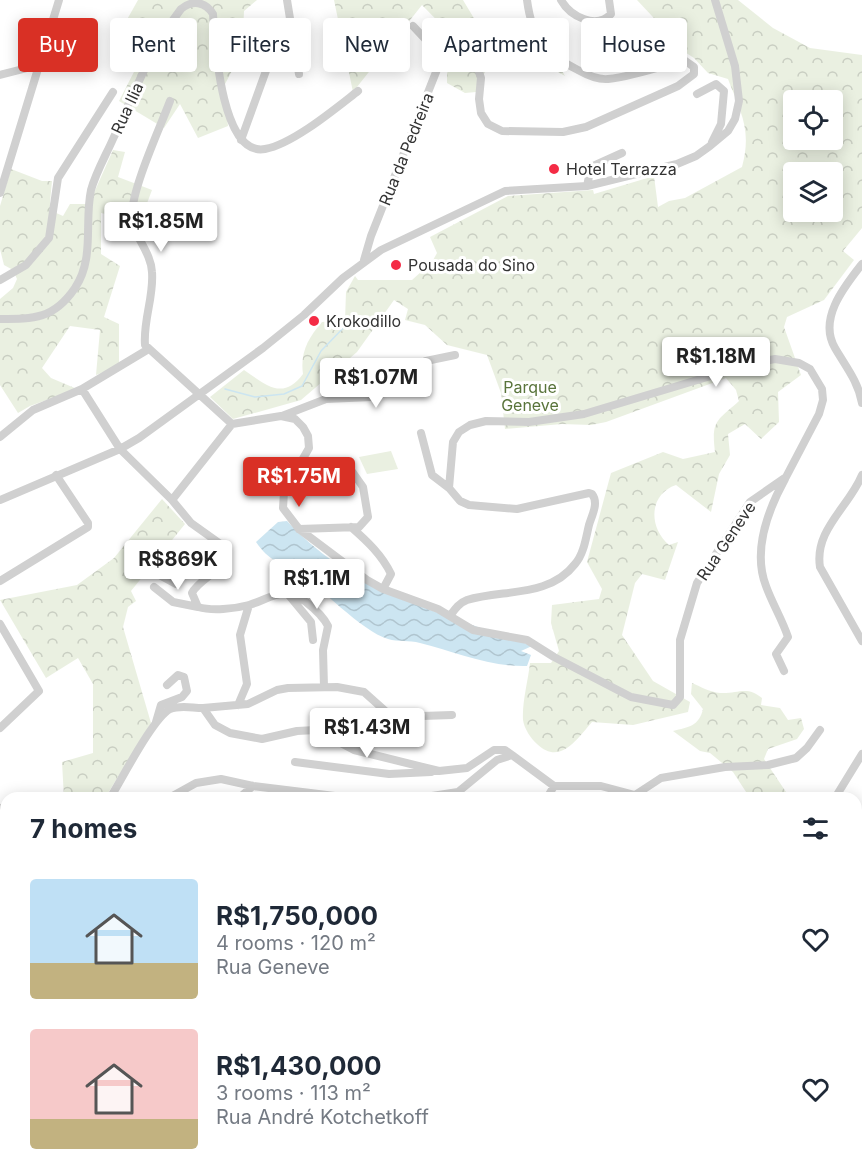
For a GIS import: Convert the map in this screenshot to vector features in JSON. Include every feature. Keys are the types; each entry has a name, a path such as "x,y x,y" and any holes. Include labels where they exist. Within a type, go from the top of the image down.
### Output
{"street":[{"path":"53,18 59,0"},
{"path":"287,0 299,74"},
{"path":"527,0 530,18"},
{"path":"561,0 575,15 598,20 611,14 609,0"},
{"path":"0,500 120,449 201,394 296,322 364,260 505,191 587,186 677,164 696,156 728,131 735,119 739,101 735,66 715,0"},
{"name":"Rua Ilia","path":"0,319 36,319 47,314 75,288 88,258 87,221 93,185 154,51 178,12 192,1 208,6 213,14 219,81 241,140"},
{"path":"413,26 422,36"},
{"path":"479,72 481,78 479,99 482,113 488,124 502,130 563,132 586,127 678,86 694,74 694,67 684,60 647,72 606,79 586,74 569,66"},
{"path":"0,75 18,70"},
{"path":"0,194 37,72"},
{"path":"266,72 241,140 254,148 264,149 302,132 358,91"},
{"name":"Rua da Pedreira","path":"364,260 371,236 436,72"},
{"path":"697,94 716,84 724,91 721,124 710,146"},
{"path":"0,280 26,265 49,238 58,178 113,92"},
{"path":"171,101 149,156 132,216 152,269 153,291 144,339 147,350 201,394 232,424"},
{"path":"587,186 591,167 622,153"},
{"path":"862,264 835,306 828,327 834,347 855,378 862,403"},
{"path":"0,437 33,410 82,389 147,350"},
{"path":"172,500 232,424 281,416 326,399 372,398 412,367 426,361 455,356"},
{"name":"Rua Geneve","path":"281,416 295,419 308,436 309,448 282,501 283,508 299,529 383,589 450,616 473,630 527,640 554,657 631,697 673,705 680,697 680,640 697,583 750,502 786,477 819,414 822,389 810,369 799,363 775,359 754,363 584,414 530,422 486,421 470,425 459,432 453,442 449,488"},
{"path":"82,389 120,449 172,500 191,524 226,548 228,554 226,561 196,585 192,593 198,607"},
{"path":"421,434 432,475 449,488 459,501 482,507 517,509 582,493 592,494 596,503 576,564 562,576 528,591 467,600 457,606 450,616"},
{"path":"299,529 351,528 359,527 367,522 368,510 363,487 351,470 344,469"},
{"path":"0,581 89,525 56,475"},
{"path":"862,476 824,534 818,557 820,567 862,641"},
{"path":"784,671 776,654 788,637 765,583 760,552 774,499 786,477"},
{"path":"351,528 369,543 387,566 391,574 383,589"},
{"path":"152,571 176,584 189,568 196,564 216,569"},
{"path":"154,587 173,602 207,610 249,605 275,594 286,593 312,607 328,626 323,650 324,687"},
{"path":"286,593 311,622 314,639"},
{"path":"238,705 247,684 240,635 249,605"},
{"path":"0,624 38,688 35,697 0,728"},
{"path":"156,723 161,705 182,697 187,691 184,677 178,675 167,685"},
{"path":"114,792 156,723 169,710 177,707 202,708 238,705 258,701 277,690 324,687 353,688 364,692 392,717 410,719 452,715"},
{"path":"202,708 216,725 230,733 262,739 297,731 316,730 354,750 439,771"},
{"path":"640,792 661,778 725,767 768,765 796,758 807,748 820,730"},
{"path":"295,762 389,774 467,768 494,750 505,750 554,786 601,786 624,792"},
{"path":"840,792 862,754"},
{"path":"458,792 497,760 513,755"},
{"path":"176,792 196,783 222,779 253,786 302,792"},
{"path":"246,792 253,786"},
{"path":"550,792 554,786"}],"green space":[{"path":"138,0 257,0 244,11 244,18 209,18 209,72 231,72 224,86 228,126 198,138 180,104 164,128 119,101 134,72 197,72 197,18 128,18"},
{"path":"334,0 463,0 474,18 435,18 422,5 410,20 410,18 338,18"},
{"name":"Parque Geneve","path":"637,0 738,0 773,28 810,48 862,55 862,228 843,251 854,260 824,300 787,317 784,327 801,375 778,392 779,422 761,439 745,424 728,434 730,455 719,474 711,512 676,485 667,489 656,503 655,520 662,538 669,545 678,542 665,580 642,574 635,583 622,635 653,681 690,702 688,712 633,725 592,722 568,748 553,752 545,750 535,742 528,733 523,720 530,663 551,663 559,651 551,623 552,605 599,599 602,589 587,562 611,473 663,452 683,459 715,452 714,433 717,422 739,401 736,390 726,378 606,422 591,425 562,424 505,429 501,393 487,355 447,345 425,325 405,320 408,309 394,300 357,352 301,400 233,419 210,397 244,370 274,388 281,389 296,382 303,374 304,353 317,328 322,322 345,320 346,292 355,276 358,280 412,280 432,262 437,253 430,237 508,196 593,190 594,194 654,176 658,207 669,201 685,198 742,167 746,142 744,122 728,79 708,73 687,53 687,18 654,18"},
{"path":"349,72 369,72 353,92"},
{"path":"485,72 476,92 465,93 447,83 447,73"},
{"path":"113,150 125,152 118,177 152,190 140,222 101,213 101,254 120,266 104,317 119,324 119,366 96,375 100,330 70,326 42,368 51,378 77,389 30,406 18,413 0,385 0,299 13,288 17,279 13,270 4,265 0,249 0,206 11,169 42,181 52,181 50,202 54,212 63,216 70,204 89,204"},
{"path":"391,451 398,469 367,474 359,457"},
{"path":"162,499 185,524 131,591 136,601 128,607 123,627 151,723 109,792 64,792 62,762 93,753 93,684 78,658 46,678 0,600 77,585 114,558"},
{"path":"692,683 720,693 752,692 762,698 761,705 780,708 788,720 801,718 804,729 797,739 768,749 764,759 786,792 746,792 733,772 710,753 700,751 673,731 692,725 701,715 703,709 691,694"}],"water":[{"path":"287,521 313,546 370,583 433,611 532,646 521,651 531,655 527,666 486,662 420,643 388,639 377,634 353,618 306,578 270,557 261,549 256,542 278,522"}],"waterway":[{"path":"225,389 255,397 284,394 302,386 321,351 349,322"}],"place":[{"name":"Hotel Terrazza","path":"554,169"},
{"name":"Pousada do Sino","path":"396,265"},
{"name":"Krokodillo","path":"314,321"}]}
